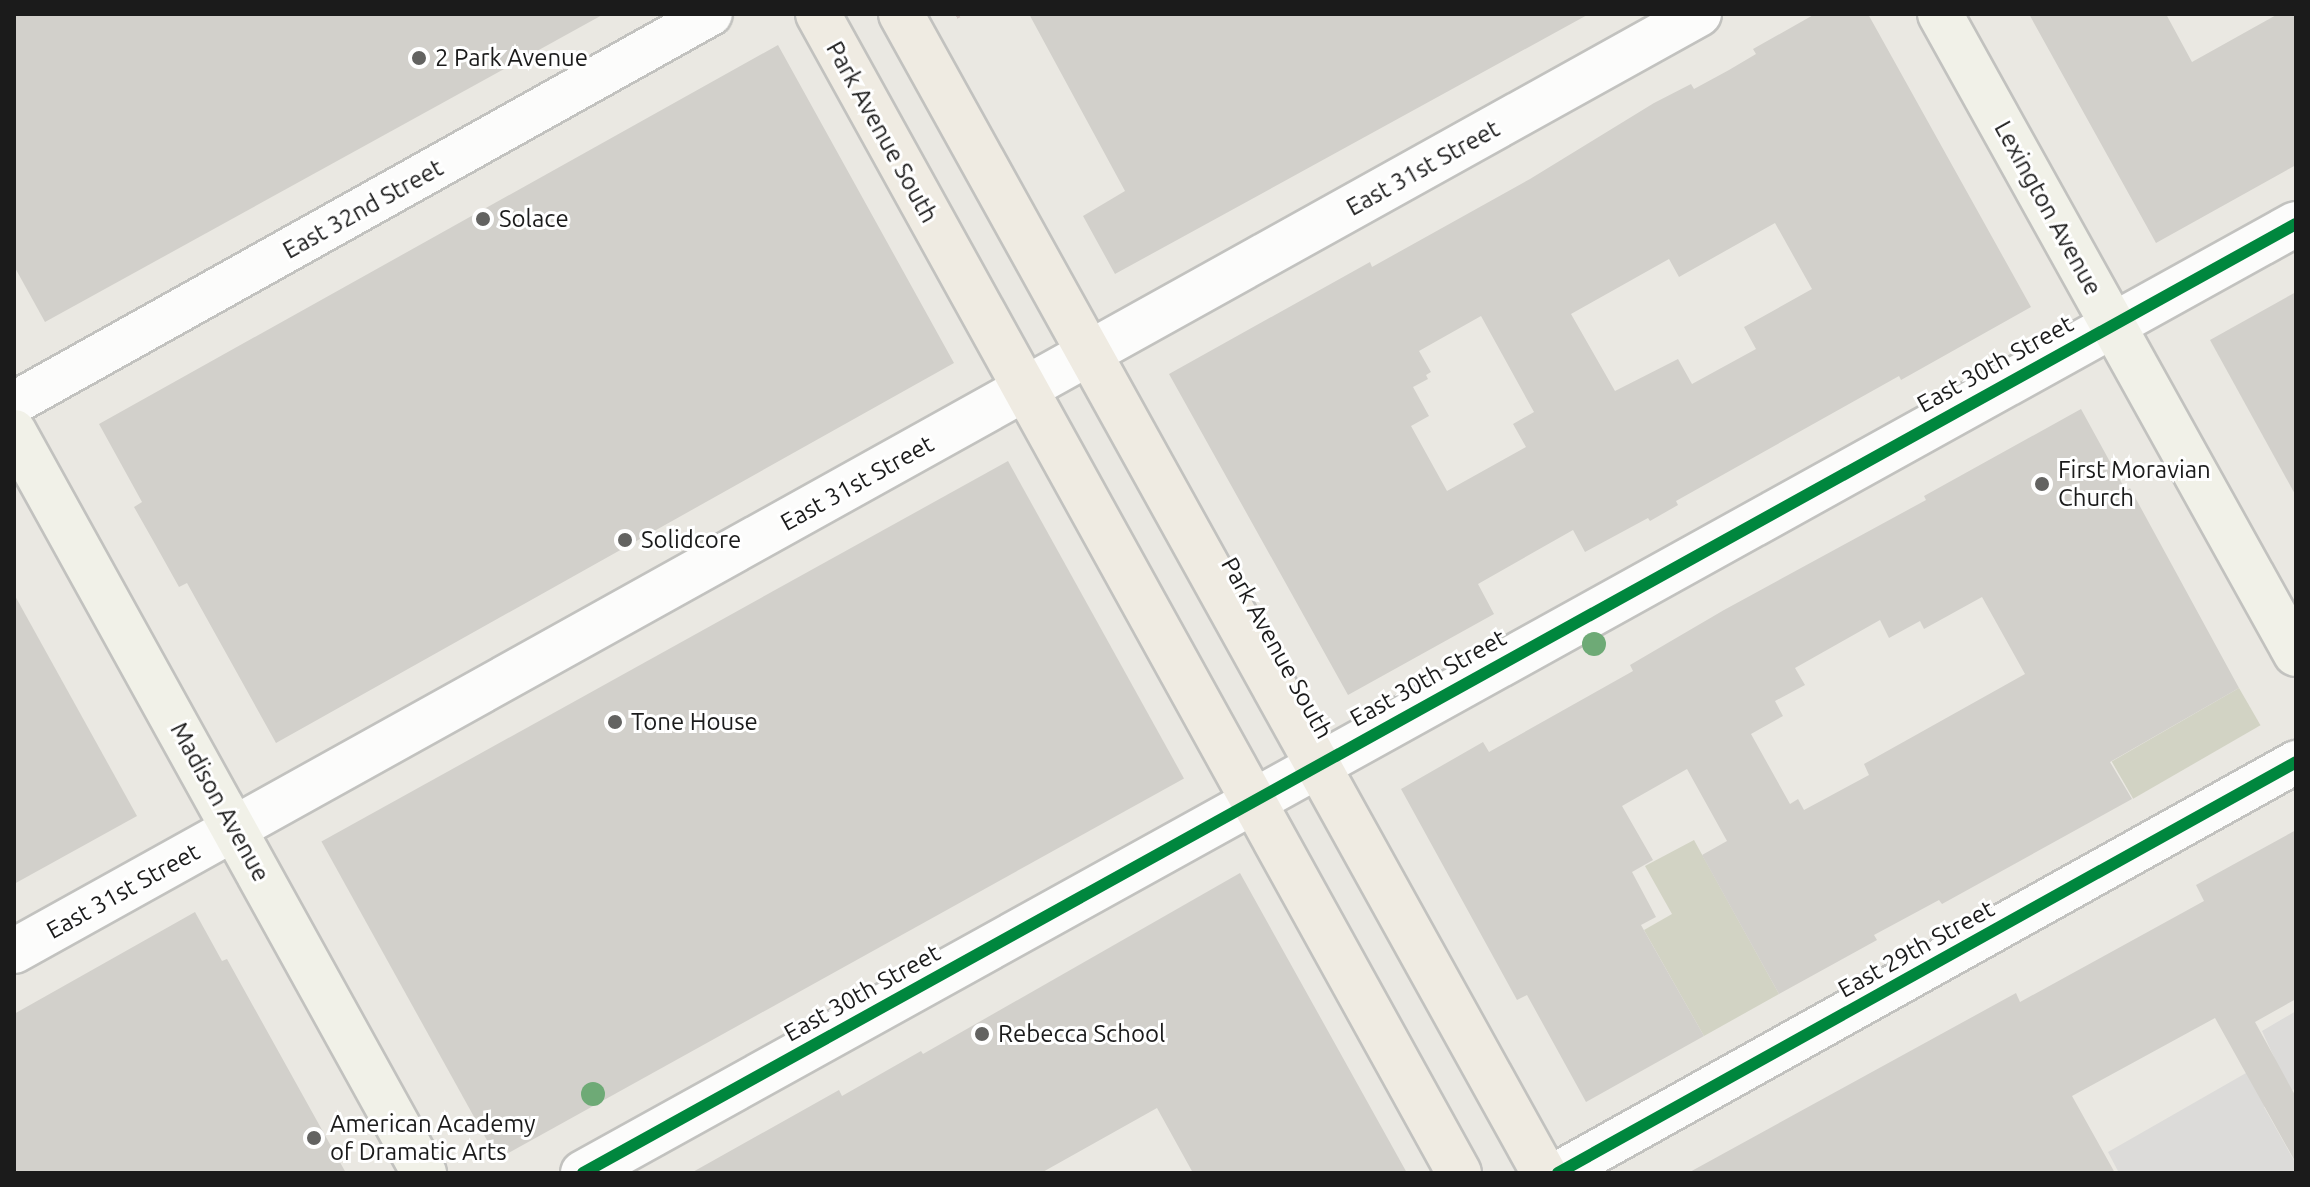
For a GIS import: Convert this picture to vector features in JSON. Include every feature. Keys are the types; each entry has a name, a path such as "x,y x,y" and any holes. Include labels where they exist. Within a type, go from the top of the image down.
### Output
{"main road":[{"name":"Park Avenue South","path":"818,14 1459,1173"},
{"name":"Park Avenue South","path":"901,14 1544,1173"},
{"name":"Lexington Avenue","path":"1940,14 2296,654"},
{"name":"Madison Avenue","path":"14,432 424,1173"}],"street":[{"name":"East 32nd Street","path":"14,403 711,14"},
{"name":"East 31st Street","path":"14,951 1699,14"},
{"name":"East 30th Street","path":"583,1173 2296,224"},
{"name":"East 29th Street","path":"1558,1173 2296,762"}],"shaded area":[{"path":"2239,688 2260,725 2133,799 2112,762"},
{"path":"1694,840 1779,994 1704,1036 1644,930 1672,914 1645,866"},
{"path":"2296,1011 2296,1088 2264,1107 2296,1164 2296,1173 2119,1173 2108,1152 2274,1057 2262,1031"}],"building":[{"path":"14,14 604,14 45,322 14,266"},
{"path":"1029,14 1589,14 1115,274 1083,216 1125,191"},
{"path":"1815,14 1868,14 2031,307 1901,380 1899,376 1676,501 1678,505 1650,521 1648,518 1585,552 1573,530 1478,584 1494,614 1348,695 1169,374 1370,262 1372,267 1530,179 1654,103 1691,84 1694,89 1729,70 1756,54 1753,49","holes":["1775,223 1812,289 1744,327 1756,349 1692,384 1678,359 1615,391 1571,314 1669,259 1679,277","1481,316 1534,412 1513,424 1526,447 1447,491 1411,426 1429,416 1413,387 1428,379 1426,375 1431,372 1419,351"]},
{"path":"2029,14 2166,14 2192,62 2278,14 2296,14 2296,165 2156,243"},
{"path":"778,45 954,363 276,743 187,583 179,587 134,507 142,502 99,424"},
{"path":"2296,292 2296,496 2210,340"},
{"path":"2081,409 2126,491 2130,488 2239,688 2110,762 2132,799 1942,904 1939,900 1874,935 1877,940 1779,994 1702,855 1727,841 1687,769 1622,806 1653,860 1632,872 1656,917 1641,925 1704,1036 1586,1102 1527,995 1517,1000 1401,789 1483,742 1489,752 1633,671 1630,665 1724,610 1926,500 1924,496","holes":["1982,597 2025,674 1864,764 1869,775 1804,810 1798,799 1790,804 1751,734 1783,716 1775,701 1805,685 1795,668 1880,620 1889,638 1920,621 1924,629"]},
{"path":"1008,461 1184,778 497,1159 321,842"},
{"path":"14,594 137,816 14,884"},
{"path":"2296,830 2296,999 2255,1022 2296,1097 2296,1163 2215,1018 2072,1096 2115,1173 1688,1173 2016,993 2020,1002 2204,901 2196,885"},
{"path":"1240,873 1407,1173 1193,1173 1157,1108 1041,1173 691,1173 839,1090 842,1096 921,1051 923,1054"},
{"path":"195,912 222,961 227,959 346,1173 14,1173 14,1014"}],"cycle path":[{"path":"583,1173 2296,224"},
{"path":"1558,1173 2296,762"}],"place":[{"name":"2 Park Avenue","path":"419,58"},
{"name":"Solace","path":"483,219"},
{"name":"First Moravian Church","path":"2042,484"},
{"name":"Solidcore","path":"625,540"},
{"name":"Tone House","path":"615,722"},
{"name":"Rebecca School","path":"982,1034"},
{"name":"American Academy of Dramatic Arts","path":"314,1138"}]}
